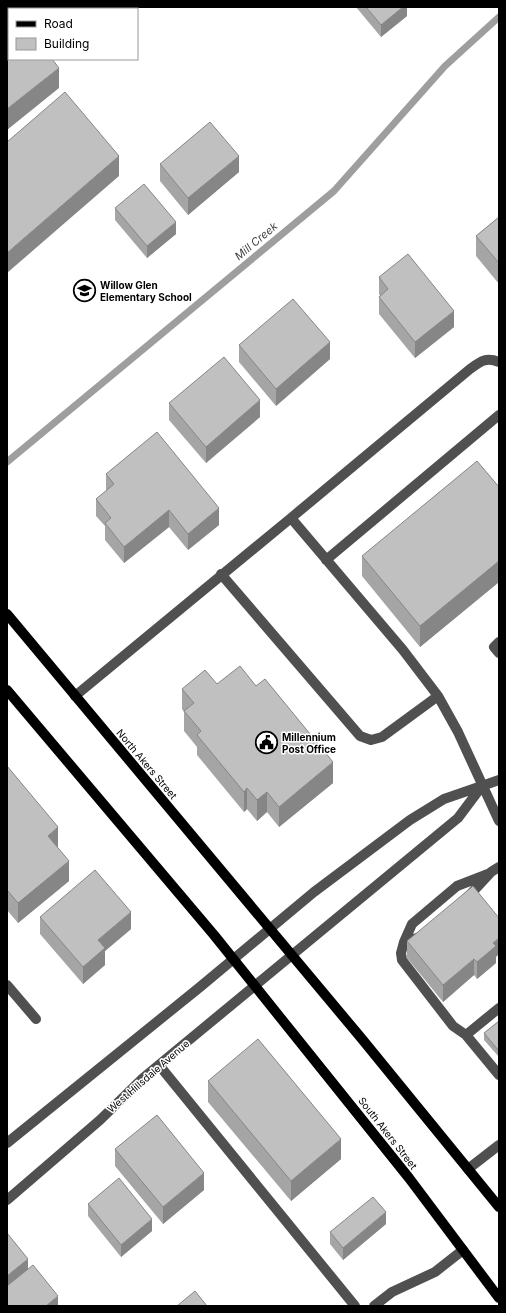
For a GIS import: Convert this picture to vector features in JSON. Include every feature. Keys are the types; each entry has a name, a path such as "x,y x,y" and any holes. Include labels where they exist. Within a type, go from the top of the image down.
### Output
{"main road":[{"name":"North Akers Street","path":"7,614 270,929"},
{"path":"7,690 208,926 255,986"},
{"path":"270,929 499,1207"},
{"name":"South Akers Street","path":"255,986 409,1178 499,1298"}],"street":[{"path":"75,696 470,369 481,361 492,359 499,362"},
{"path":"326,560 499,415"},
{"path":"291,518 403,650 438,696 458,732 499,821"},
{"path":"222,574 360,736 371,740 382,738 438,696"},
{"path":"499,642 494,647 499,653"},
{"path":"7,1143 234,959 314,892 410,820 444,799 499,780"},
{"name":"West Hillsdale Avenue","path":"7,1200 100,1120 143,1078 458,818 482,786"},
{"path":"456,908 468,898 495,870"},
{"path":"495,870 457,886 412,924 401,953 402,960 406,967 453,1026 466,1034 499,1075"},
{"path":"404,942 422,936 428,931"},
{"path":"7,985 36,1019"},
{"path":"466,1034 499,1008"},
{"path":"159,1065 355,1306"},
{"path":"468,1169 499,1145"},
{"path":"374,1306 392,1292 435,1272 463,1250"}],"building":[{"path":"7,7 10,7 8,8 8,60 53,60 59,68 7,109"},
{"path":"366,7 403,7 381,25"},
{"path":"65,92 119,156 7,253 7,142"},
{"path":"210,122 239,156 188,198 160,164"},
{"path":"144,184 176,222 147,246 115,208"},
{"path":"499,217 499,263 476,236"},
{"path":"408,254 454,311 415,342 379,297 388,289 379,277"},
{"path":"293,299 330,342 276,389 239,345"},
{"path":"224,357 260,400 206,447 169,403"},
{"path":"157,432 219,508 188,534 169,510 124,547 105,523 111,518 96,499 114,484 106,474"},
{"path":"477,461 499,487 499,561 420,626 362,556"},
{"path":"240,666 256,686 265,679 333,762 279,807 267,792 257,800 247,788 244,792 197,735 201,731 184,711 194,703 182,689 205,670 217,684"},
{"path":"7,766 58,827 48,836 69,861 18,903 7,890"},
{"path":"95,870 131,912 98,940 105,948 83,967 40,917"},
{"path":"473,886 499,918 499,938 493,943 496,946 477,962 474,959 443,985 407,941"},
{"path":"499,1021 499,1051 484,1033"},
{"path":"258,1039 341,1139 291,1181 208,1081"},
{"path":"157,1115 204,1173 163,1207 115,1149"},
{"path":"119,1178 152,1219 121,1245 88,1204"},
{"path":"373,1197 386,1212 343,1248 330,1232"},
{"path":"7,1233 28,1259 7,1276"},
{"path":"33,1265 58,1296 46,1306 7,1306 7,1286"},
{"path":"195,1291 207,1306 177,1306"}],"waterway":[{"name":"Mill Creek","path":"7,462 334,191 445,66 499,17"}],"place":[{"name":"Willow Glen Elementary School","path":"84,291"},
{"name":"Millennium Post Office","path":"267,743"}]}
